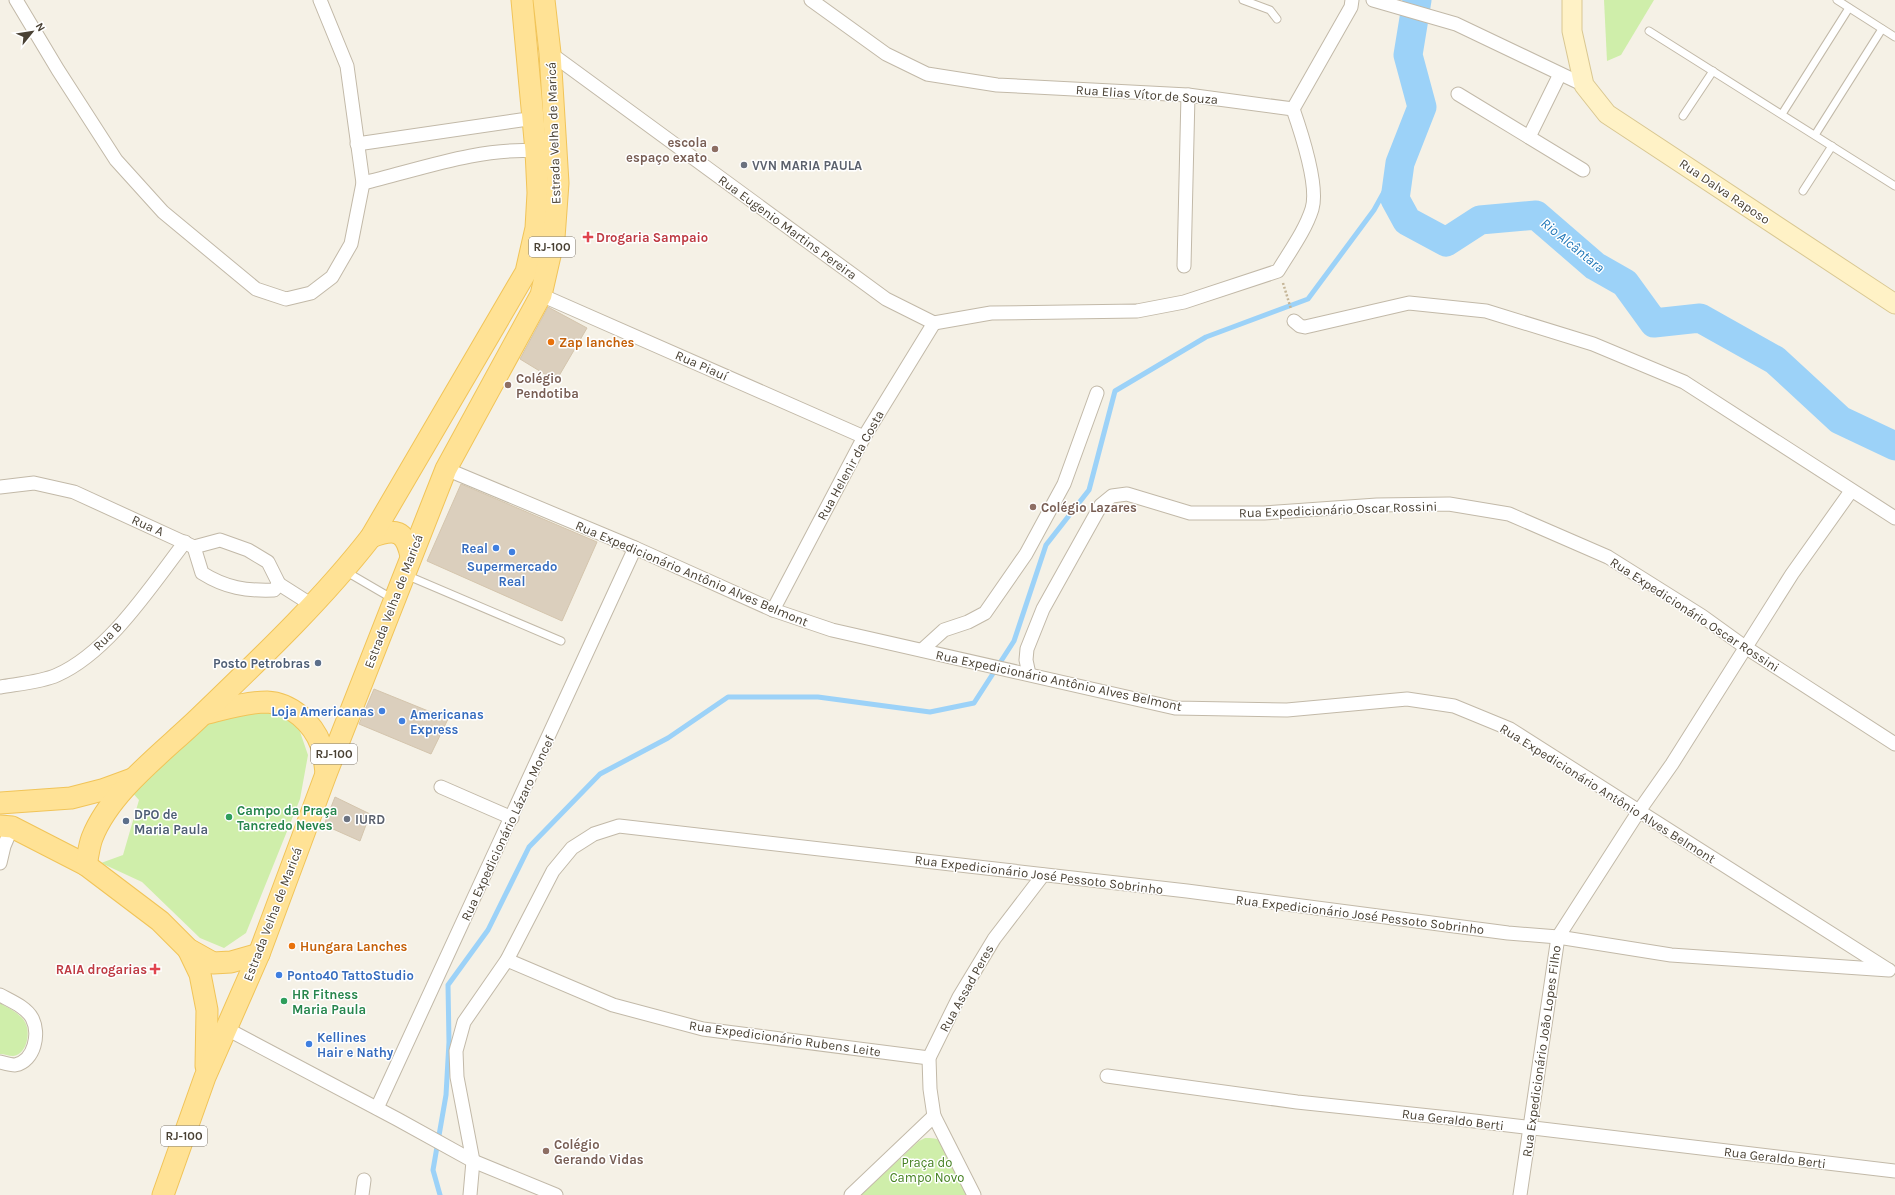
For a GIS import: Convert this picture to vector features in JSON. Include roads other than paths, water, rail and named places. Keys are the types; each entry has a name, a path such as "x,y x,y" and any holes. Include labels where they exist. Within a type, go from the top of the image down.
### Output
{"main road":[{"name":"Estrada Velha de Maricá","path":"86,865 92,838 106,813 132,779 204,714 312,605 345,570 372,537 526,272 536,228 538,193 534,119 522,0"},
{"name":"Estrada Velha de Maricá","path":"163,1195 206,1077 259,954 326,774 446,469 541,294 554,238 558,183 550,53 544,0"},
{"path":"372,537 385,532 401,534 408,542 407,565"},
{"path":"204,714 243,705 268,702 288,706 307,721 321,744 326,774"},
{"path":"0,803 71,798 102,790 132,779"},
{"path":"6,827 86,865"},
{"name":"RJ-100","path":"86,865 160,921 188,949 213,963 232,962 259,954"},
{"name":"RJ-100","path":"188,949 200,974 207,1010 206,1077"}],"street":[{"path":"16,0 58,70 116,160 163,212 256,289 286,299 311,293 332,277 351,244 363,184 347,66 320,0"},
{"name":"Rua Elias Vítor de Souza","path":"811,0 886,54 927,74 997,85 1188,95 1293,109"},
{"path":"934,323 990,313 1138,311 1184,302 1278,271 1300,234 1313,208 1312,178 1303,136 1293,109 1351,7 1352,0"},
{"name":"Rua Dalva Raposo","path":"1374,0 1461,27 1584,85 1607,114 1895,304"},
{"path":"1572,0 1572,31 1584,85"},
{"name":"Rua Eugenio Martins Pereira","path":"550,53 886,299 934,323"},
{"path":"1530,137 1560,74"},
{"path":"1458,94 1582,170"},
{"path":"1184,266 1188,95"},
{"path":"357,144 534,119"},
{"path":"363,184 482,154 523,150 536,151"},
{"name":"Rua Piauí","path":"541,294 864,437"},
{"path":"1294,320 1300,326 1305,327 1409,303 1486,310 1593,344 1684,382 1895,518"},
{"name":"Rua Helenir da Costa","path":"773,610 864,437 934,323"},
{"path":"922,650 944,630 968,622 985,613 1026,554 1064,484 1098,393"},
{"name":"Rua Expedicionário Antônio Alves Belmont","path":"446,469 635,548 773,610 804,622 832,630 949,655 1175,708 1286,710 1407,699 1454,706 1510,730 1892,972"},
{"name":"Rua A","path":"0,487 34,483 74,492 190,544"},
{"name":"Rua Expedicionário João Lopes Filho","path":"1520,1195 1558,938 1639,811 1672,764 1792,574 1851,490"},
{"name":"Rua Expedicionário Oscar Rossini","path":"1025,674 1027,650 1043,609 1101,505 1112,496 1127,494 1190,513 1264,514 1377,505 1449,504 1509,514 1608,557 1702,616 1745,647 1895,744"},
{"path":"279,584 274,590 256,591 238,589 217,583 202,573 190,544 220,540 248,550 268,562 279,584 312,605"},
{"name":"Rua B","path":"0,687 56,676 82,661 119,626 190,544"},
{"name":"Rua Expedicionário Lázaro Moncef","path":"378,1108 635,548"},
{"path":"441,787 512,818"},
{"name":"Rua Expedicionário José Pessoto Sobrinho","path":"470,1195 473,1161 457,1076 456,1051 464,1022 507,960 552,871 572,848 594,834 619,826 1333,910 1508,933 1558,938 1671,955 1892,972"},
{"path":"0,863 6,827"},
{"name":"Rua Assad Peres","path":"974,1195 934,1116 930,1089 929,1058 959,997 994,939 1042,875"},
{"name":"Rua Expedicionário Rubens Leite","path":"507,960 613,1005 703,1030 929,1058"},
{"path":"0,995 29,1014 36,1029 36,1040 32,1051 25,1059 15,1065 0,1062"},
{"path":"226,1029 378,1108 473,1161 556,1195"},
{"name":"Rua Geraldo Berti","path":"1107,1076 1297,1102 1449,1118 1895,1171"},
{"path":"851,1195 934,1116"},
{"path":"362,1195 364,1180"}],"lane":[{"path":"1243,0 1270,10 1277,19"},
{"path":"1837,0 1895,37"},
{"path":"1782,114 1849,8"},
{"path":"1815,135 1882,29"},
{"path":"1649,31 1895,186"},
{"path":"1683,116 1713,71"},
{"path":"1804,191 1832,146"},
{"path":"407,565 561,641"},
{"path":"345,570 394,600"}],"waterway":[{"name":"Rio Alcântara","path":"1417,0 1408,55 1422,107 1400,163 1395,199 1407,221 1446,242 1480,220 1536,215 1595,266 1625,283 1654,323 1700,318 1775,360 1840,420 1895,446"},
{"path":"440,1195 433,1170 446,1095 449,1042 448,985 488,930 529,847 600,774 668,738 728,697 818,697 930,712 974,703 1014,641 1046,545 1089,490 1115,391 1206,337 1308,299 1374,210 1400,163"}],"place":[{"name":"escola espaço exato","path":"715,149"},
{"name":"VVN MARIA PAULA","path":"744,165"},
{"name":"Drogaria Sampaio","path":"588,237"},
{"name":"Zap lanches","path":"551,342"},
{"name":"Colégio Pendotiba","path":"508,385"},
{"name":"Colégio Lazares","path":"1033,507"},
{"name":"Real","path":"496,548"},
{"name":"Supermercado Real","path":"512,552"},
{"name":"Posto Petrobras","path":"318,663"},
{"name":"Loja Americanas","path":"382,711"},
{"name":"Americanas Express","path":"402,721"},
{"name":"Campo da Praça Tancredo Neves","path":"229,817"},
{"name":"IURD","path":"347,819"},
{"name":"DPO de Maria Paula","path":"126,821"},
{"name":"Hungara Lanches","path":"292,946"},
{"name":"RAIA drogarias","path":"155,969"},
{"name":"Ponto40 TattoStudio","path":"279,975"},
{"name":"HR Fitness Maria Paula","path":"284,1001"},
{"name":"Kellines Hair e Nathy","path":"309,1044"},
{"name":"Colégio Gerando Vidas","path":"546,1151"}],"park label":[{"name":"Praça do Campo Novo","path":"927,1170"}]}
